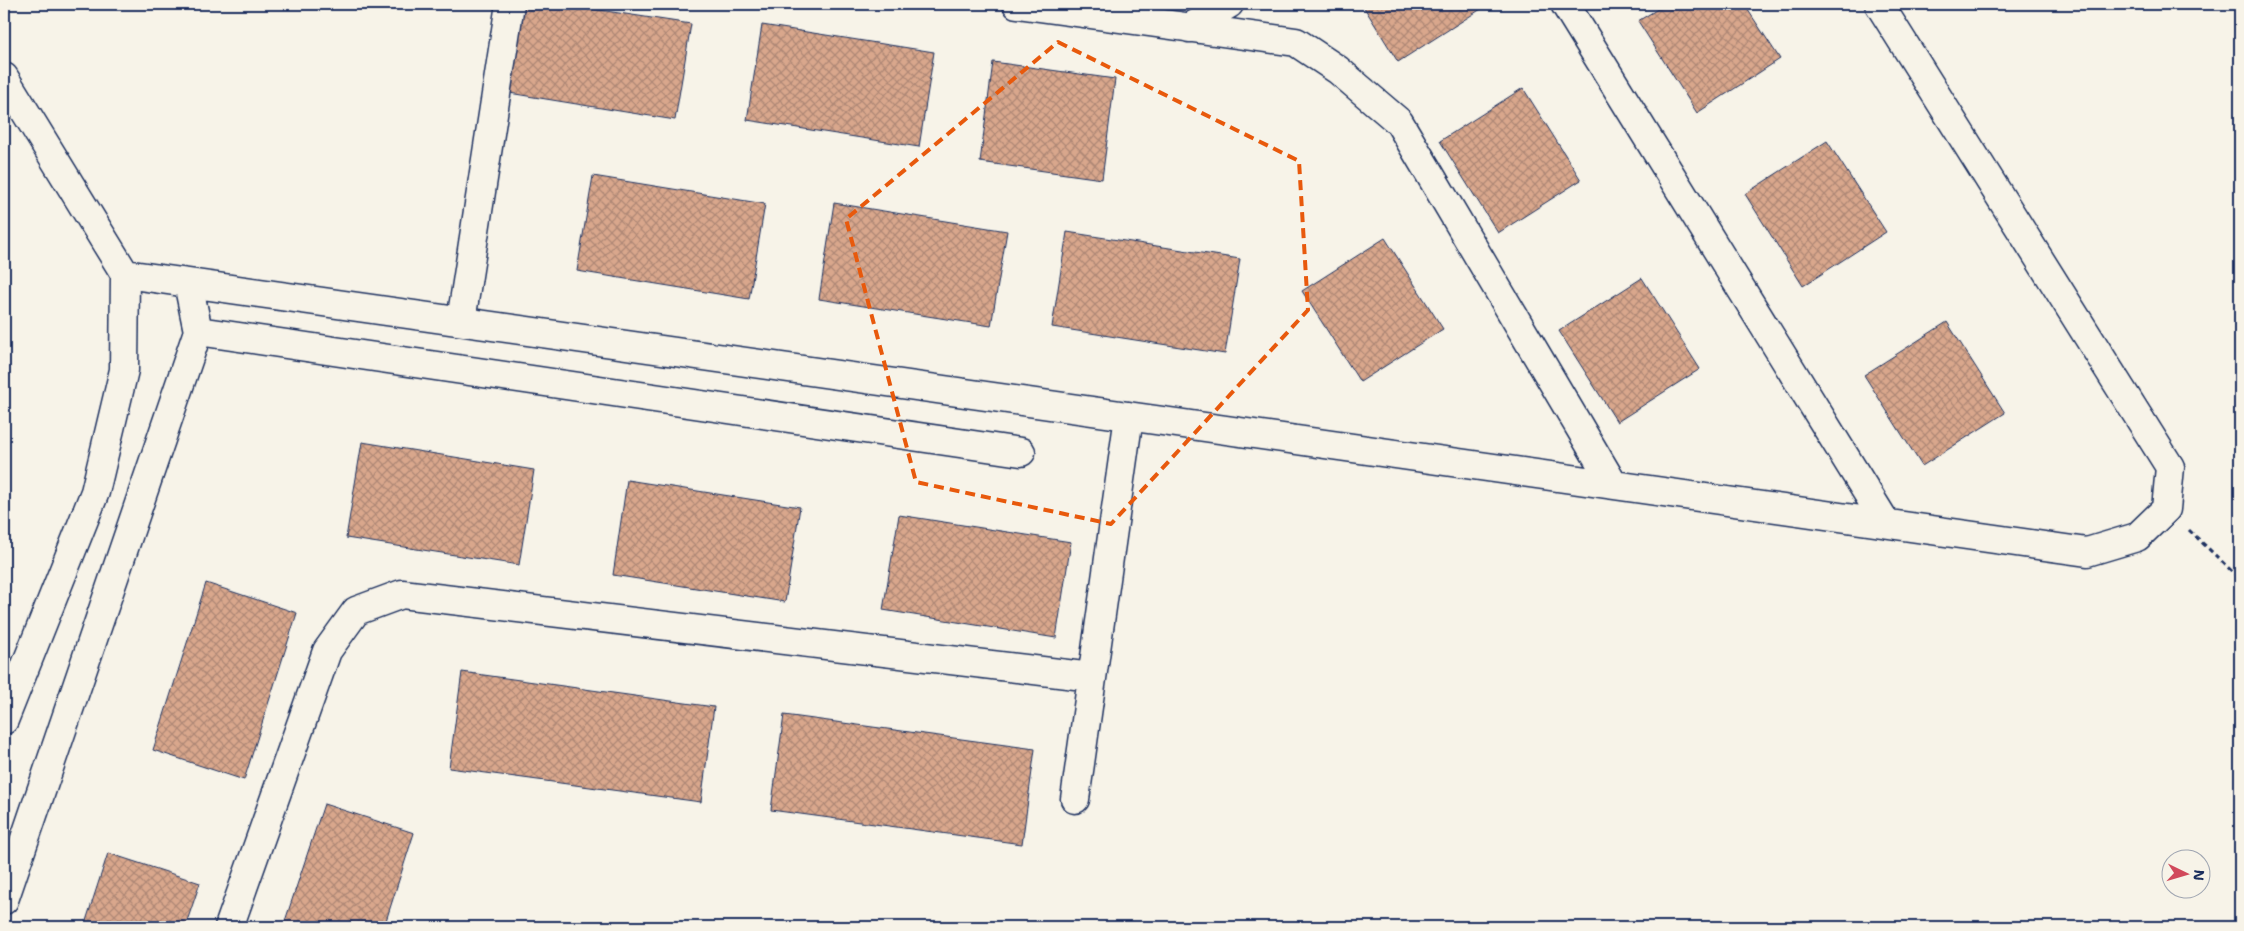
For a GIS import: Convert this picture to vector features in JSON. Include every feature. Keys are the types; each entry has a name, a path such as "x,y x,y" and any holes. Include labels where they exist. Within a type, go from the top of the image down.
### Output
{"street":[{"path":"461,321 510,4"},
{"path":"1017,4 1296,42 1338,70 1399,122 1613,484"},
{"path":"1189,28 1228,4"},
{"path":"1564,4 1886,523"},
{"path":"125,274 2087,552 2137,537 2166,509 2170,467 1879,4"},
{"path":"4,77 125,274 124,370 95,492 4,720"},
{"path":"4,900 198,331 188,283"},
{"path":"198,331 1021,452"},
{"path":"1075,799 1129,416"},
{"path":"229,927 327,651 356,611 402,594 1092,677"}],"path":[{"path":"2166,509 2240,580"}],"highlighted area":[{"path":"1058,42 1299,161 1308,310 1111,524 916,482 846,219"}],"building":[{"path":"517,4 560,4 691,24 675,120 503,92"},
{"path":"1362,4 1478,4 1481,9 1398,62"},
{"path":"1666,4 1744,4 1780,59 1697,113 1638,21"},
{"path":"762,25 934,52 919,147 747,120"},
{"path":"993,62 1115,79 1102,179 980,162"},
{"path":"1523,88 1581,180 1498,233 1440,141"},
{"path":"1827,141 1886,232 1803,286 1745,194"},
{"path":"593,176 765,204 749,299 577,271"},
{"path":"834,203 1007,231 991,326 819,299"},
{"path":"1067,232 1240,259 1225,354 1052,327"},
{"path":"1385,238 1443,329 1360,382 1302,291"},
{"path":"1642,278 1700,369 1617,422 1559,331"},
{"path":"1947,322 2005,413 1922,466 1864,375"},
{"path":"362,442 534,470 519,565 346,538"},
{"path":"627,480 800,507 785,602 613,575"},
{"path":"899,515 1071,542 1056,638 883,610"},
{"path":"206,583 297,613 244,780 153,750"},
{"path":"462,672 714,707 701,802 449,768"},
{"path":"784,715 1035,749 1022,844 771,810"},
{"path":"324,804 414,833 384,927 283,927"},
{"path":"108,853 200,883 185,927 84,927"}]}
